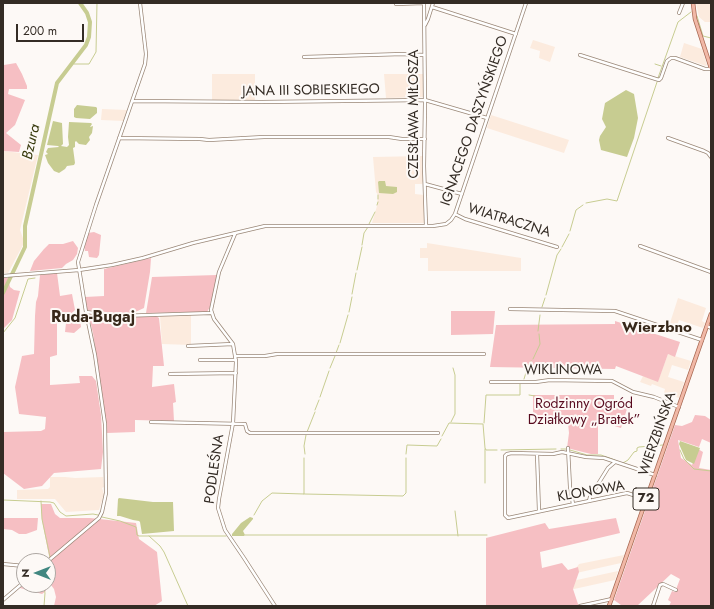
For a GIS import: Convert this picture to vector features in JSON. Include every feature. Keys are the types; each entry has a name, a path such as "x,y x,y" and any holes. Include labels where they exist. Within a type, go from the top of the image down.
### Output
{"main road":[{"path":"693,3 695,19 711,68"},
{"name":"WIERZBIŃSKA","path":"609,606 711,314"}],"street":[{"path":"56,554 99,518 104,505 106,493 105,424 95,355 78,262 79,255 146,59 140,3"},
{"path":"396,4 424,3"},
{"name":"CZESŁAWA MIŁOSZA","path":"424,3 424,166 426,226"},
{"path":"424,25 428,19 433,3"},
{"name":"IGNACEGO DASZYŃSKIEGO","path":"3,276 104,267 129,262 193,243 269,225 426,226 444,224 450,221 455,214 462,194 526,3"},
{"path":"679,13 683,3"},
{"path":"432,7 516,34"},
{"path":"304,57 409,54 424,55"},
{"path":"580,55 659,80 671,58 675,58 705,69 711,68"},
{"name":"JANA III SOBIESKIEGO","path":"132,101 262,102 425,100 487,118"},
{"path":"119,138 209,140 264,137 389,137 402,139 425,139"},
{"path":"668,138 704,151 711,157"},
{"path":"425,184 462,194"},
{"name":"WIATRACZNA","path":"455,214 465,219 557,246"},
{"path":"86,312 119,316 211,312 226,252 235,234"},
{"path":"640,246 711,272"},
{"path":"510,309 615,311 702,340"},
{"name":"PODLEŚNA","path":"211,312 214,319 233,344 236,356 233,423 218,499 220,517 225,530 275,606"},
{"path":"707,326 711,328"},
{"path":"188,346 233,344"},
{"path":"236,356 265,356 277,354 484,354"},
{"path":"200,360 236,360"},
{"path":"170,374 236,373"},
{"name":"WIKLINOWA","path":"491,382 536,382 550,380 612,381 634,392 654,397 679,407"},
{"path":"151,422 245,424 247,431 250,433 438,433"},
{"path":"568,448 570,487 573,504"},
{"name":"KLONOWA","path":"646,499 628,493 509,518 505,515 505,456 512,453 553,454 562,452 586,457 604,458 655,475"},
{"name":"KLONOWA","path":"537,454 539,511"},
{"path":"589,501 608,468 615,462"},
{"path":"3,564 16,565"},
{"path":"654,606 660,585 663,584 676,590"},
{"path":"3,600 16,589"},
{"path":"580,606 612,599"}],"shaded area":[{"path":"696,3 711,3 710,22 705,22 699,17"},
{"path":"533,40 555,47 550,62 539,58 540,51 530,48"},
{"path":"684,43 702,49 707,65 706,66 680,57"},
{"path":"212,74 255,74 255,101 212,100"},
{"path":"384,74 424,74 423,97 386,98"},
{"path":"626,90 634,94 638,118 634,138 627,157 601,150 599,140 606,127 602,119 605,103"},
{"path":"77,105 96,107 97,113 90,119 76,118 74,117 74,109"},
{"path":"102,109 127,110 124,121 101,120"},
{"path":"491,115 569,140 564,153 487,128"},
{"path":"53,121 62,123 63,144 61,146 67,147 69,145 69,122 91,123 92,124 90,127 93,126 92,133 89,137 90,140 86,145 79,144 76,141 75,142 75,147 73,148 74,165 67,166 59,173 54,171 48,163 45,155 48,154 46,152 48,148 59,147 47,145"},
{"path":"3,151 38,155 20,230 24,241 23,245 8,273 4,273"},
{"path":"423,156 422,164 424,180 422,184 415,184 415,194 424,195 424,223 372,223 377,206 378,195 376,192 373,157"},
{"path":"379,181 385,181 386,186 397,187 397,192 393,194 379,193"},
{"path":"427,243 521,258 521,271 428,271 428,258 420,258 420,248 427,248"},
{"path":"678,298 706,308 702,321 705,323 703,328 679,320 677,325 670,323"},
{"path":"163,314 191,315 191,345 162,344 160,316"},
{"path":"668,354 691,361 688,370 672,365 668,377 684,382 679,398 664,393 665,389 652,384 651,386 640,382 643,376 658,381"},
{"path":"680,441 700,448 694,464 686,460 679,444"},
{"path":"50,477 103,477 104,487 102,488 104,494 99,510 66,512 55,499 17,499 17,490 48,489 50,487"},
{"path":"119,498 153,502 173,502 174,531 142,534 139,521 117,516"},
{"path":"250,517 253,519 243,531 245,535 232,536 241,523"},
{"path":"624,555 621,563 572,574 579,564"},
{"path":"618,571 615,580 565,591 563,583"}],"green space":[{"path":"16,63 22,74 27,89 9,89 8,94 25,100 15,125 6,133 21,145 19,152 3,151 3,69 4,65"},
{"path":"94,232 101,235 99,255 97,258 89,257 88,251 85,251 84,246 88,233"},
{"path":"73,241 78,248 77,254 73,260 62,268 30,271 34,261 49,244 63,244"},
{"path":"151,258 144,308 131,314 87,310 85,297 104,296 104,269"},
{"path":"57,273 60,296 72,294 75,310 71,314 72,320 80,320 81,327 74,333 65,332 66,323 64,312 57,313 57,355 50,357 50,385 80,383 79,376 92,376 96,381 101,415 103,452 101,469 54,473 42,486 24,489 3,473 3,432 41,431 45,429 46,417 19,414 15,387 22,356 34,354 36,302 40,275"},
{"path":"217,275 210,307 207,312 146,313 152,277"},
{"path":"3,278 8,278 10,287 14,290 20,291 12,320 3,329"},
{"path":"451,311 495,311 493,334 451,335"},
{"path":"88,313 119,317 156,316 159,318 164,366 153,366 152,387 174,384 176,402 173,403 174,421 135,420 135,432 107,433 93,333"},
{"path":"615,321 680,342 675,357 668,354 658,382 616,366 615,369 490,367 496,325 615,324"},
{"name":"Rodzinny Ogród Działkowy „Bratek”","path":"533,395 614,395 614,402 631,408 630,410 627,409 621,428 608,424 598,424 598,454 591,454 567,448 569,433 568,423 533,423"},
{"path":"695,415 705,416 711,420 711,443 702,439 699,447 678,440 681,458 692,465 698,449 703,452 699,468 711,470 711,606 669,606 671,602 668,600 672,591 675,592 680,579 671,574 637,606 621,605 614,600 675,425 682,426 692,422"},
{"path":"41,504 51,504 55,514 60,518 90,518 136,523 139,539 157,552 162,601 154,606 54,606 56,597 56,553 48,553 42,520"},
{"path":"3,518 38,518 37,530 26,534 19,534 12,530 3,529"},
{"path":"616,518 620,533 540,552 542,568 562,563 568,570 578,567 579,572 573,589 580,606 486,606 486,538 545,523 549,529"}],"waterway":[{"name":"Bzura","path":"3,293 25,247 25,226 57,83 86,45 89,37 90,22 87,13 80,3"},
{"path":"74,64 89,64 96,52 97,3"},
{"path":"658,78 678,22 691,12"},
{"path":"697,16 703,36 711,38"},
{"path":"655,64 661,66"},
{"path":"586,203 607,199 617,201 657,82"},
{"path":"570,231 576,210 583,205"},
{"path":"369,224 375,212"},
{"path":"362,245 364,233 368,227"},
{"path":"562,247 569,234"},
{"path":"357,270 362,247"},
{"path":"546,295 557,255 561,249"},
{"path":"352,294 356,273"},
{"path":"3,333 15,318 28,279 35,278"},
{"path":"349,312 352,297"},
{"path":"542,307 545,298"},
{"path":"340,343 348,315"},
{"path":"538,331 540,315"},
{"path":"533,359 540,344 539,334"},
{"path":"336,353 339,345"},
{"path":"330,368 335,356"},
{"path":"524,379 531,361"},
{"path":"451,422 455,414 455,375 453,368"},
{"path":"320,397 329,371"},
{"path":"484,423 486,395 520,395 520,384"},
{"path":"529,395 535,396"},
{"path":"315,410 319,400"},
{"path":"307,432 315,412"},
{"path":"442,436 449,423 483,424 486,450 497,450"},
{"path":"305,454 304,446 306,435"},
{"path":"406,454 407,445 437,446 441,439"},
{"path":"623,463 628,460 639,447 663,445"},
{"path":"485,449 485,483"},
{"path":"501,450 556,449"},
{"path":"561,449 566,449"},
{"path":"570,450 587,455 601,455 615,460"},
{"path":"680,450 684,459 694,469 711,471"},
{"path":"254,515 262,501 272,493 304,494 304,458"},
{"path":"304,494 403,496 406,493 406,458"},
{"path":"3,500 54,503 60,512 66,516 98,515"},
{"path":"41,501 42,519 49,553"},
{"path":"455,511 458,536"},
{"path":"102,517 120,521 136,527 137,535 139,536 226,536"},
{"path":"245,535 487,535"},
{"path":"149,536 164,552 188,606"},
{"path":"44,606 45,593"}],"district":[{"name":"Ruda-Bugaj","path":"93,318"},
{"name":"Wierzbno","path":"657,328"}]}
